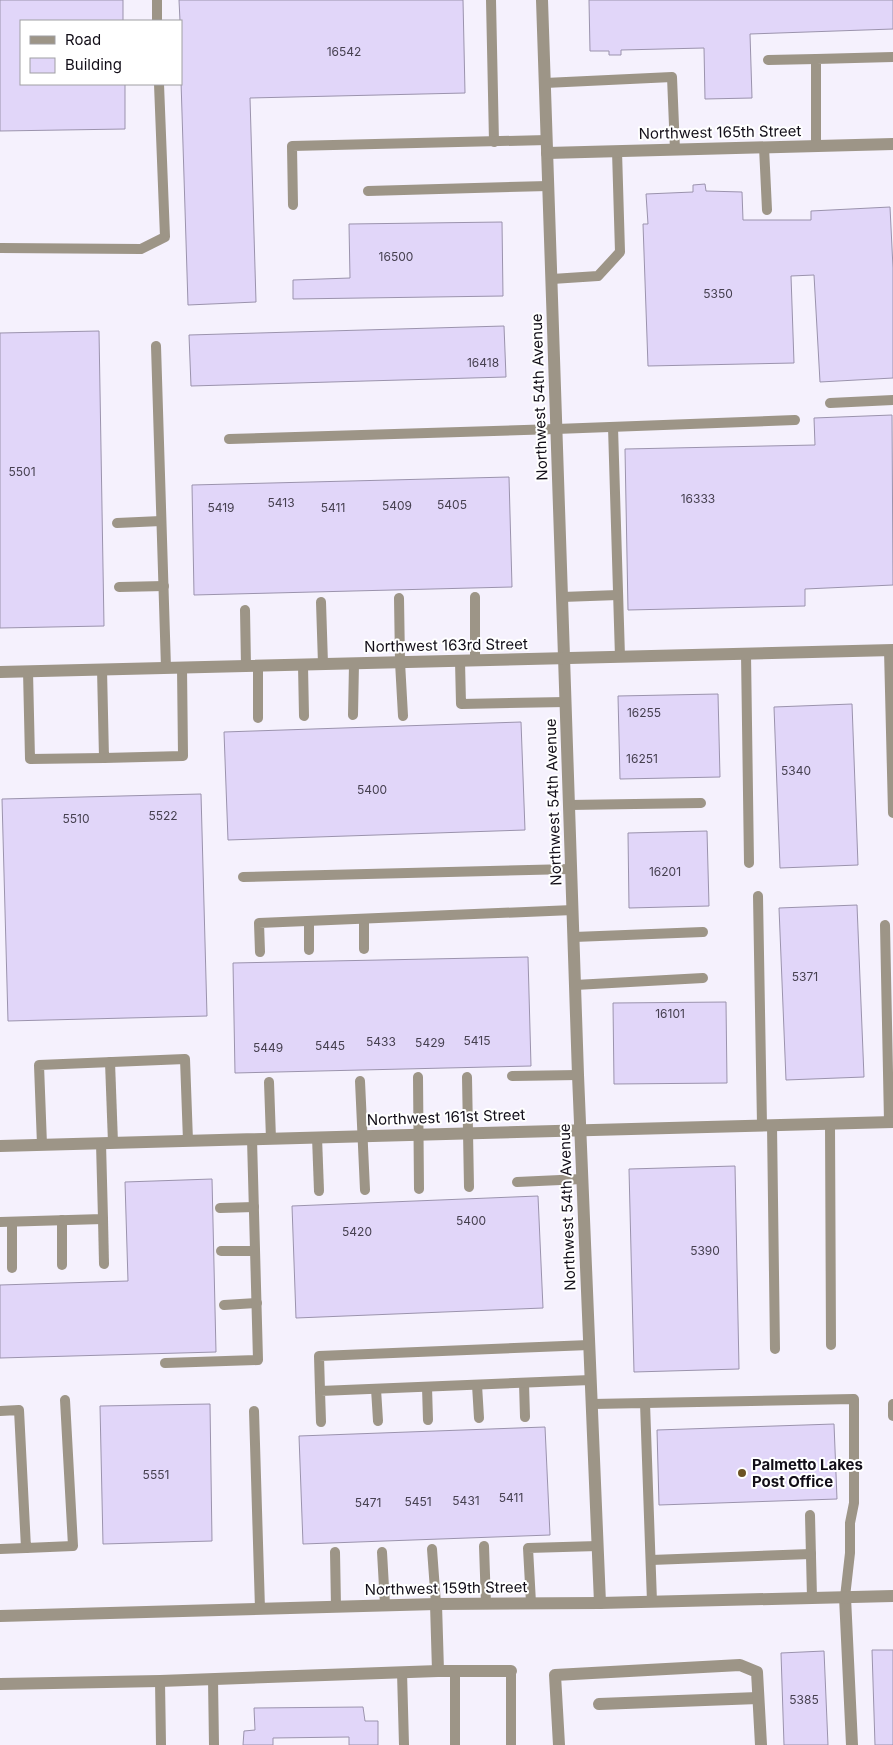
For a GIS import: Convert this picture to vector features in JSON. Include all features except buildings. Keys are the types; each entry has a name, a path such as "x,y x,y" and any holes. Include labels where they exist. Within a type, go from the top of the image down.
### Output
{"street":[{"name":"Northwest 54th Avenue","path":"542,0 578,1075 600,1603"},
{"name":"Northwest 165th Street","path":"547,147 617,151 893,144"},
{"name":"Northwest 163rd Street","path":"0,672 891,650"},
{"name":"Northwest 161st Street","path":"0,1146 891,1122"},
{"name":"Northwest 159th Street","path":"0,1616 385,1605 600,1603 893,1596"},
{"path":"845,1597 852,1745"},
{"path":"436,1604 438,1671"},
{"path":"559,1745 555,1675 740,1665 756,1672 761,1745"},
{"path":"0,1684 438,1671 511,1671"},
{"path":"600,1704 758,1698"}],"lane":[{"path":"157,0 157,20"},
{"path":"491,0 494,142"},
{"path":"768,60 893,56"},
{"path":"816,59 816,146"},
{"path":"545,83 672,78 675,150"},
{"path":"0,248 140,249 164,237 159,85"},
{"path":"293,205 292,146 494,142 547,147"},
{"path":"764,147 767,210"},
{"path":"552,279 598,276 620,252 617,151"},
{"path":"368,191 548,186"},
{"path":"156,346 166,668"},
{"path":"830,402 893,400"},
{"path":"229,439 795,420"},
{"path":"613,427 620,657"},
{"path":"117,523 161,521"},
{"path":"119,587 164,586"},
{"path":"562,597 618,595"},
{"path":"475,597 476,661"},
{"path":"399,598 403,716"},
{"path":"321,602 323,664"},
{"path":"245,610 258,718"},
{"path":"891,650 893,813"},
{"path":"746,654 749,863"},
{"path":"460,661 460,704 566,702"},
{"path":"353,715 354,664"},
{"path":"303,665 304,716"},
{"path":"28,671 30,759 104,758 183,756 182,668"},
{"path":"102,670 104,758"},
{"path":"569,805 701,803"},
{"path":"243,877 571,869"},
{"path":"758,896 775,1349"},
{"path":"260,952 259,923 573,910"},
{"path":"364,919 364,949"},
{"path":"309,921 309,950"},
{"path":"885,925 891,1122"},
{"path":"574,937 703,932"},
{"path":"575,985 703,978"},
{"path":"42,1145 39,1065 185,1059 188,1141"},
{"path":"104,1264 103,1219 110,1062"},
{"path":"512,1076 578,1075"},
{"path":"418,1077 419,1189"},
{"path":"467,1077 469,1187"},
{"path":"360,1081 365,1190"},
{"path":"268,1082 270,1139"},
{"path":"830,1124 831,1345"},
{"path":"317,1137 319,1191"},
{"path":"164,1363 258,1360 252,1139"},
{"path":"518,1182 582,1180"},
{"path":"220,1208 254,1207"},
{"path":"0,1222 103,1219"},
{"path":"62,1220 62,1265"},
{"path":"12,1222 12,1268"},
{"path":"221,1251 255,1251"},
{"path":"224,1305 257,1303"},
{"path":"321,1422 319,1356 589,1345"},
{"path":"320,1391 591,1380"},
{"path":"524,1383 525,1417"},
{"path":"478,1385 479,1418"},
{"path":"427,1387 428,1420"},
{"path":"376,1389 378,1421"},
{"path":"592,1404 854,1398 854,1503 850,1523 850,1553 845,1597"},
{"path":"0,1549 73,1546 65,1400"},
{"path":"646,1403 652,1602"},
{"path":"893,1404 893,1416"},
{"path":"0,1411 19,1410 26,1548"},
{"path":"254,1411 260,1609"},
{"path":"810,1515 812,1598"},
{"path":"484,1546 486,1604"},
{"path":"531,1603 528,1548 598,1546"},
{"path":"432,1549 436,1604"},
{"path":"335,1552 336,1607"},
{"path":"382,1552 385,1605"},
{"path":"650,1560 811,1554"},
{"path":"455,1671 455,1745"},
{"path":"511,1671 511,1745"},
{"path":"402,1672 404,1745"},
{"path":"213,1678 214,1745"},
{"path":"160,1680 161,1745"}],"place":[{"name":"Palmetto Lakes Post Office","path":"742,1473"}]}
